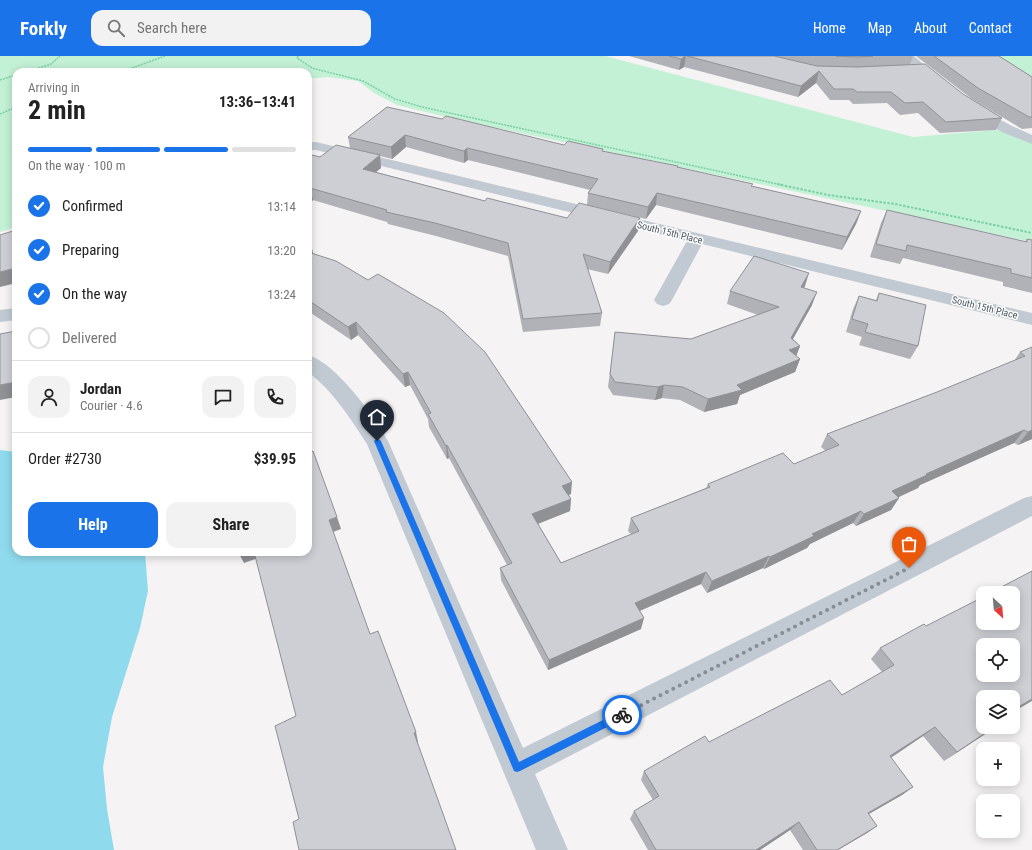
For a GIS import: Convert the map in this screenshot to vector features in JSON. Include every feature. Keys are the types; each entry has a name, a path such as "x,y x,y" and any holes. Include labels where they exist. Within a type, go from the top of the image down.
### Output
{"street":[{"path":"907,56 950,92"},
{"path":"903,70 923,70"},
{"path":"961,100 990,120 1032,140"},
{"name":"South 15th Place","path":"312,146 1032,319"},
{"path":"664,300 697,238"},
{"path":"0,316 12,314"},
{"path":"312,365 328,377 356,409 377,441 552,850"},
{"path":"517,767 1032,505"}],"path":[{"path":"39,68 51,64 60,56"},
{"path":"132,68 165,56"},
{"path":"298,56 304,65 310,68"},
{"path":"312,69 362,80 386,95 405,102 458,116 828,195 895,204 1032,233"},
{"path":"0,80 12,76"},
{"path":"0,114 12,109"}],"green space":[{"path":"0,56 605,56 913,137 1008,129 1032,140 1032,242 450,118 397,105 374,93 358,81 328,77 312,79 312,68 12,68 12,228 0,232"},
{"path":"990,56 1032,56 1032,86"}],"water":[{"path":"0,450 12,452 12,556 145,556 148,591 140,628 112,717 103,767 107,809 114,850 0,850"}],"building":[{"path":"669,56 686,56 681,59"},
{"path":"687,56 774,56 817,66 857,67 925,64 963,94 1002,118 946,122 923,102 905,103 891,92 857,92 853,89 834,89 819,71 801,86"},
{"path":"836,56 873,56 857,57"},
{"path":"934,56 999,56 1032,77 1032,117 1029,117 978,88"},
{"path":"387,107 442,119 446,116 564,145 568,141 603,149 602,151 678,166 677,167 753,184 751,186 861,211 847,237 657,193 648,207 588,193 598,179 467,148 464,151 405,135 391,147 348,137"},
{"path":"336,145 380,155 363,169 485,201 487,198 567,218 579,203 640,218 610,262 583,254 602,313 523,319 508,243 435,223 386,212 387,210 312,189 312,155 320,157"},
{"path":"887,210 1027,242 1027,239 1032,240 1032,278 1011,273 1011,269 907,245 906,251 876,244"},
{"path":"12,231 12,269 0,272 0,235"},
{"path":"312,253 336,261 368,280 378,274 444,313 485,352 572,482 562,486 571,499 532,514 561,563 639,531 631,518 710,487 708,484 783,453 794,464 839,445 827,434 937,392 1025,356 1020,352 1032,347 1032,430 1028,432 1024,430 926,474 927,475 892,491 899,498 864,514 861,511 812,534 814,536 770,557 769,556 712,581 706,572 635,603 644,618 549,660 500,568 512,563 447,445 446,446 428,414 431,413 408,372 403,374 356,322 348,327 312,303"},
{"path":"754,256 809,273 801,287 817,292 791,338 800,346 789,350 800,359 737,385 742,390 708,399 683,387 664,385 658,387 615,382 610,374 615,332 691,339 779,307 730,291"},
{"path":"879,293 926,305 918,346 865,332 868,324 852,319 859,296 877,301"},
{"path":"12,332 12,383 0,385 0,334"},
{"path":"312,451 337,517 329,520 370,634 378,631 416,732 414,733 456,850 299,850 293,822 299,819 275,726 296,716 255,556 312,556"},
{"path":"1032,571 1032,699 1020,706 1020,690 976,690 976,734 984,734 957,752 935,727 890,756 913,787 868,813 877,826 837,850 817,850 799,822 756,850 656,850 634,811 659,796 644,771 705,736 709,742 830,680 842,695 894,665 880,648 924,624 926,626 976,601 976,630 1020,630 1020,586 1003,586"}],"way so far":[{"path":"622,715 909,568"}],"route":[{"path":"377,441 517,767 622,715"}]}
